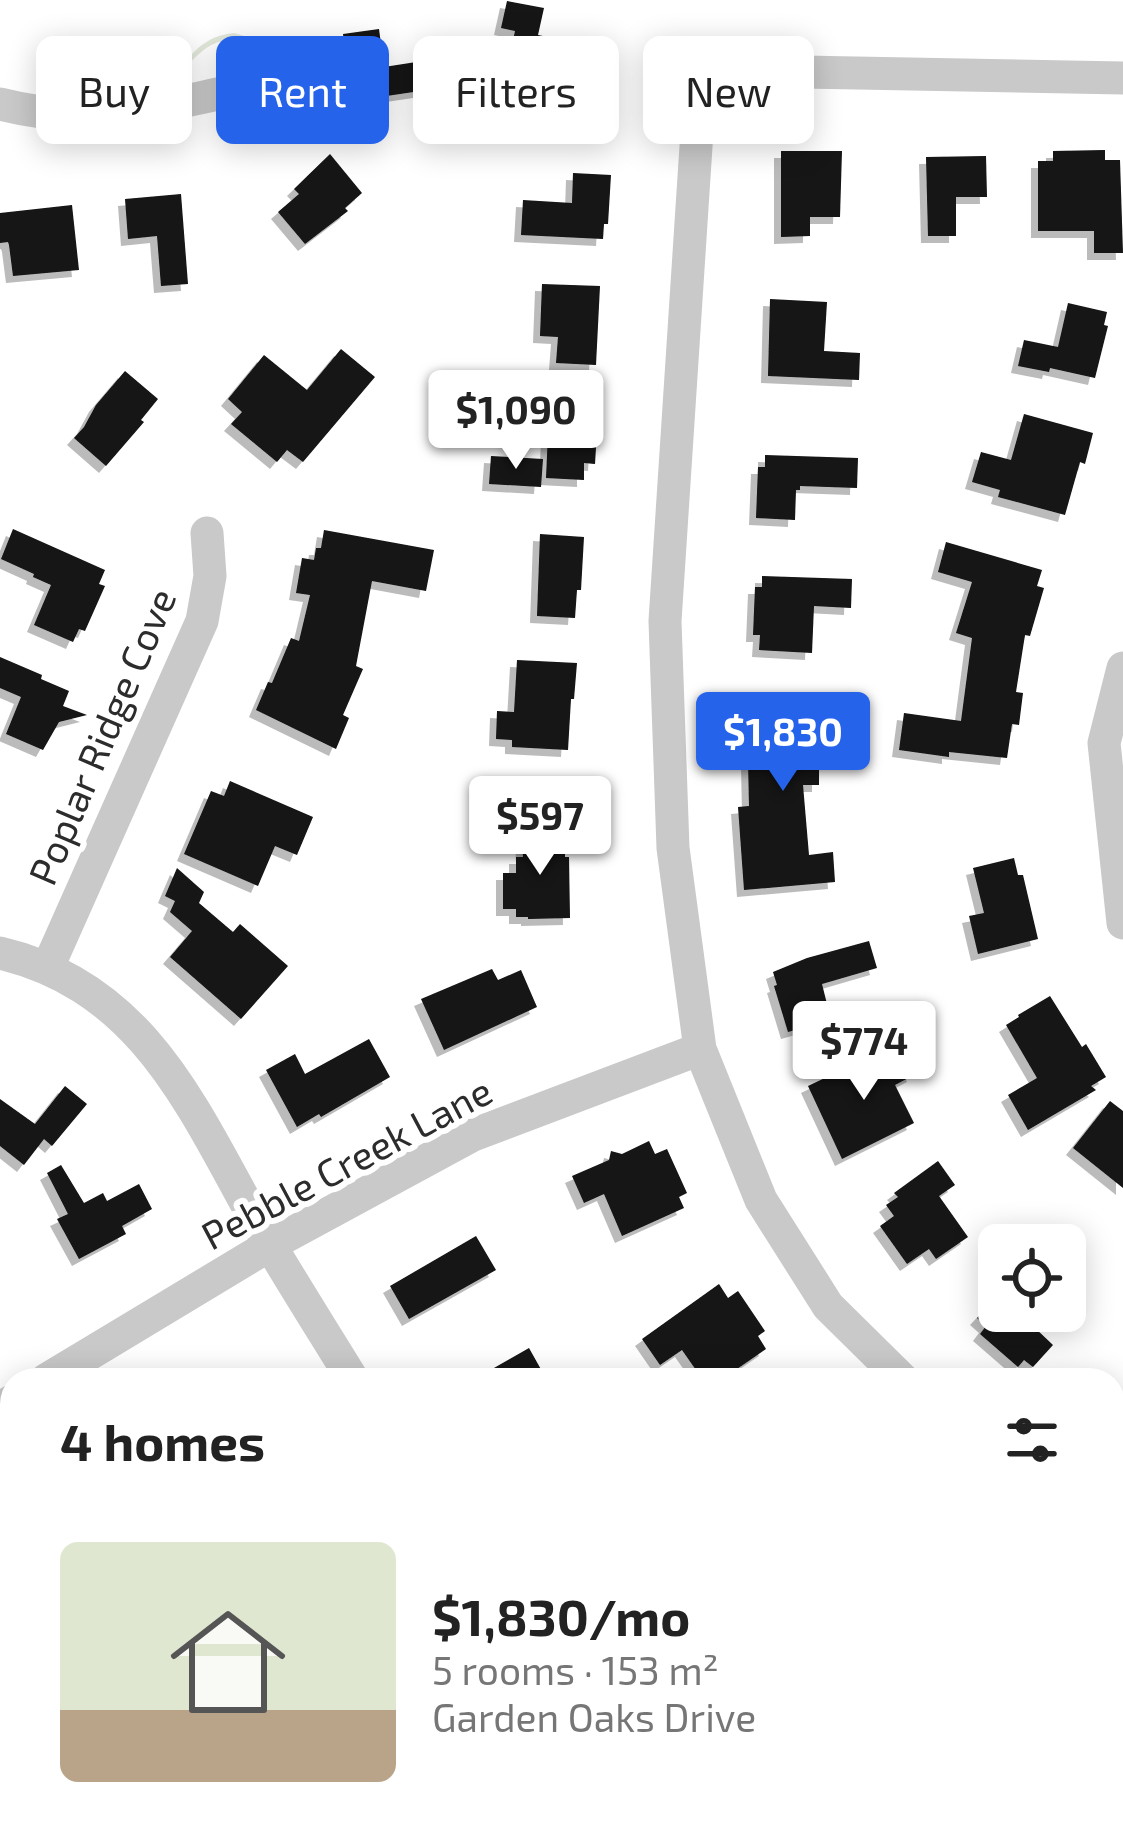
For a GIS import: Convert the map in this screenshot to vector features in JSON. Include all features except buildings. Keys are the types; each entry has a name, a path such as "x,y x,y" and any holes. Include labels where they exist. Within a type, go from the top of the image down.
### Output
{"street":[{"path":"891,1368 828,1306 761,1200 700,1048 673,848 665,621 701,70 1123,78"},
{"path":"0,104 87,117 216,95"},
{"name":"Poplar Ridge Cove","path":"48,967 202,621 210,576 207,533"},
{"path":"1123,668 1104,743 1123,923"},
{"path":"0,953 48,967 125,1019 153,1048 346,1368"},
{"name":"Pebble Creek Lane","path":"66,1368 270,1245 473,1136 700,1048"}],"shaded area":[{"path":"216,37 216,43 192,60 192,54"}]}
